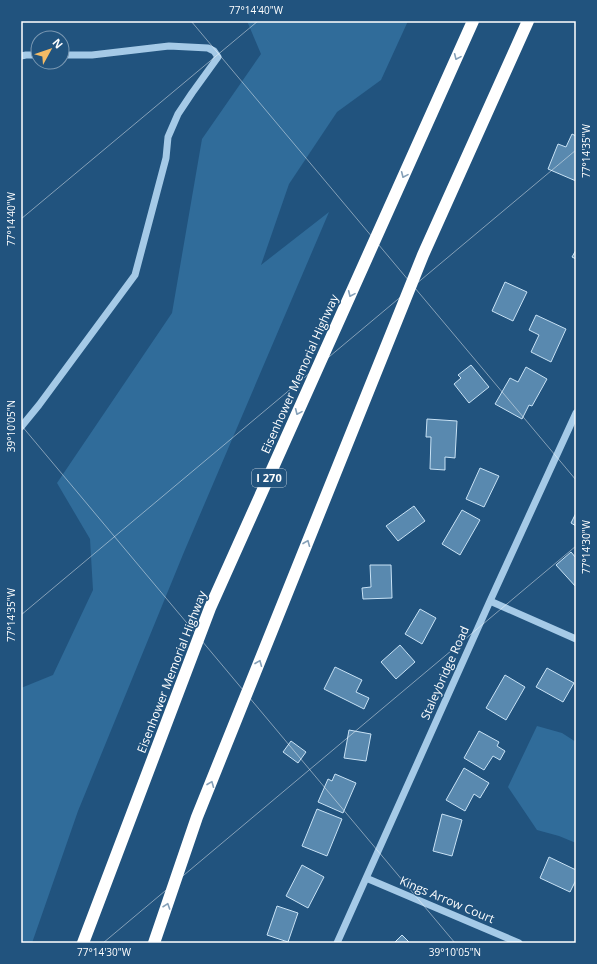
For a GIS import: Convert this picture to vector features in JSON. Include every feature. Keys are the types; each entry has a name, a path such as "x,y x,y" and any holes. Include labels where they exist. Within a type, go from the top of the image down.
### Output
{"highway":[{"name":"Eisenhower Memorial Highway","path":"83,943 210,608 473,21"},
{"path":"154,943 198,817 423,255 528,21"}],"street":[{"path":"21,427 135,275 166,158 168,137 178,114 218,57 214,51 208,48 169,46 92,55 70,55"},
{"name":"Staleybridge Road","path":"337,943 576,413"},
{"path":"490,601 576,639"},
{"name":"Kings Arrow Court","path":"366,878 519,943"}],"shaded area":[{"path":"247,21 408,21 381,80 337,112 289,184 261,265 329,212 184,552 78,811 32,943 21,943 21,688 53,675 93,590 90,539 57,483 172,313 202,139 261,54"},
{"path":"537,726 562,733 576,742 576,843 559,836 537,830 508,787"}],"building":[{"path":"572,134 576,136 576,181 548,169 558,144 566,147"},
{"path":"576,250 576,259 572,257"},
{"path":"505,282 527,292 513,321 492,311"},
{"path":"536,315 566,329 551,362 531,352 539,335 529,330"},
{"path":"471,365 489,387 469,403 454,384 461,378 458,375"},
{"path":"526,367 547,379 532,406 529,405 522,419 495,404 510,378 518,382"},
{"path":"427,419 457,421 455,458 445,457 445,470 430,469 431,437 426,437"},
{"path":"480,468 499,476 484,507 466,499"},
{"path":"414,506 425,521 398,541 386,526"},
{"path":"462,510 480,520 460,555 442,544"},
{"path":"576,513 576,526 571,523"},
{"path":"571,552 576,558 576,587 556,565"},
{"path":"370,565 391,565 392,598 363,599 362,588 371,587"},
{"path":"420,609 436,618 422,644 405,634"},
{"path":"400,645 415,662 396,679 381,662"},
{"path":"335,667 362,680 356,692 369,698 364,709 324,689"},
{"path":"547,668 574,683 563,702 536,687"},
{"path":"505,675 525,687 506,720 486,708"},
{"path":"349,730 371,734 366,761 344,758"},
{"path":"479,731 499,742 497,746 505,751 500,760 493,756 484,770 464,758"},
{"path":"291,741 306,752 298,763 283,752"},
{"path":"464,768 489,783 480,798 474,794 465,811 446,800"},
{"path":"335,774 356,783 343,813 318,802 328,779 332,781"},
{"path":"317,809 342,819 327,856 302,846"},
{"path":"442,814 462,820 452,856 433,851"},
{"path":"549,857 576,870 576,880 570,892 540,878"},
{"path":"302,865 324,877 308,908 286,896"},
{"path":"277,906 298,913 288,942 267,935"},
{"path":"402,935 410,943 394,943"}]}
